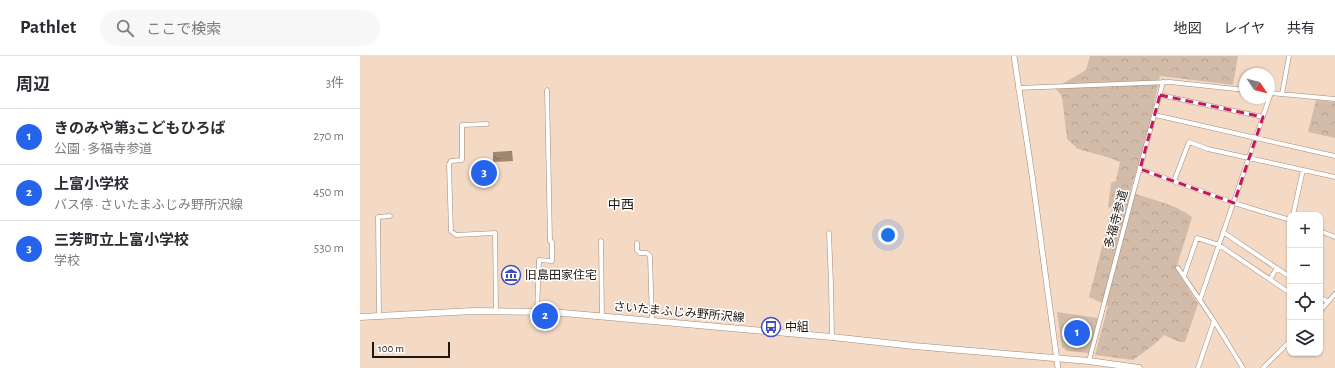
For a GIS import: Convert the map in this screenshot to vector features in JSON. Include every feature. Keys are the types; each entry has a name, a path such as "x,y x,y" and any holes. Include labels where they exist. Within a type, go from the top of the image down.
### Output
{"main road":[{"name":"さいたまふじみ野所沢線","path":"360,317 496,311 602,316 1089,361 1139,368"}],"street":[{"path":"1014,56 1032,175 1058,368"},
{"path":"1282,94 1289,56"},
{"path":"1018,88 1163,82 1239,89"},
{"name":"多福寺参道","path":"1089,361 1163,82"},
{"path":"536,312 539,260 552,261 552,242 550,241 547,90"},
{"path":"1275,93 1335,99"},
{"path":"1160,95 1263,118"},
{"path":"1200,300 1267,104"},
{"path":"1155,116 1335,156"},
{"path":"487,124 462,125 462,160 451,160 448,164 451,231 456,235 495,233 496,311"},
{"path":"1174,181 1189,142 1208,149 1335,177"},
{"path":"1140,169 1234,203 1287,219"},
{"path":"1294,212 1303,170"},
{"path":"379,316 378,217 390,216"},
{"path":"1223,232 1287,275"},
{"path":"1323,232 1335,237"},
{"path":"829,233 832,284 832,337"},
{"path":"1184,276 1197,238 1219,245 1287,291"},
{"path":"601,241 602,316"},
{"path":"637,243 637,250 640,253 647,253 650,256 652,321"},
{"path":"1178,268 1214,321 1243,368"},
{"path":"1270,279 1277,268"},
{"path":"1323,307 1335,294"},
{"path":"1323,298 1335,302"},
{"path":"1198,368 1214,321"},
{"path":"1263,368 1287,344"}],"highlighted area":[{"path":"1160,95 1263,117 1234,203 1140,169"}],"green space":[{"path":"1090,56 1238,56 1233,85 1160,76 1147,135 1130,192 1178,208 1192,217 1176,269 1198,304 1185,342 1179,342 1164,335 1133,360 1095,355 1108,306 1089,297 1112,208 1108,207 1111,183 1116,181 1120,162 1078,149 1067,139 1062,96 1055,88 1086,70"},
{"path":"1316,100 1335,102 1335,138 1308,132"},
{"path":"1057,312 1098,318 1089,353 1067,351 1062,347"}],"water":[{"path":"512,151 513,161 493,162 493,152"}],"place":[{"name":"三芳町立上富小学校","path":"484,173"},
{"name":"旧島田家住宅","path":"511,275"},
{"name":"上富小学校","path":"545,316"},
{"name":"中組","path":"771,327"},
{"name":"きのみや第3こどもひろば","path":"1077,333"}],"district":[{"name":"中西","path":"621,205"}]}
